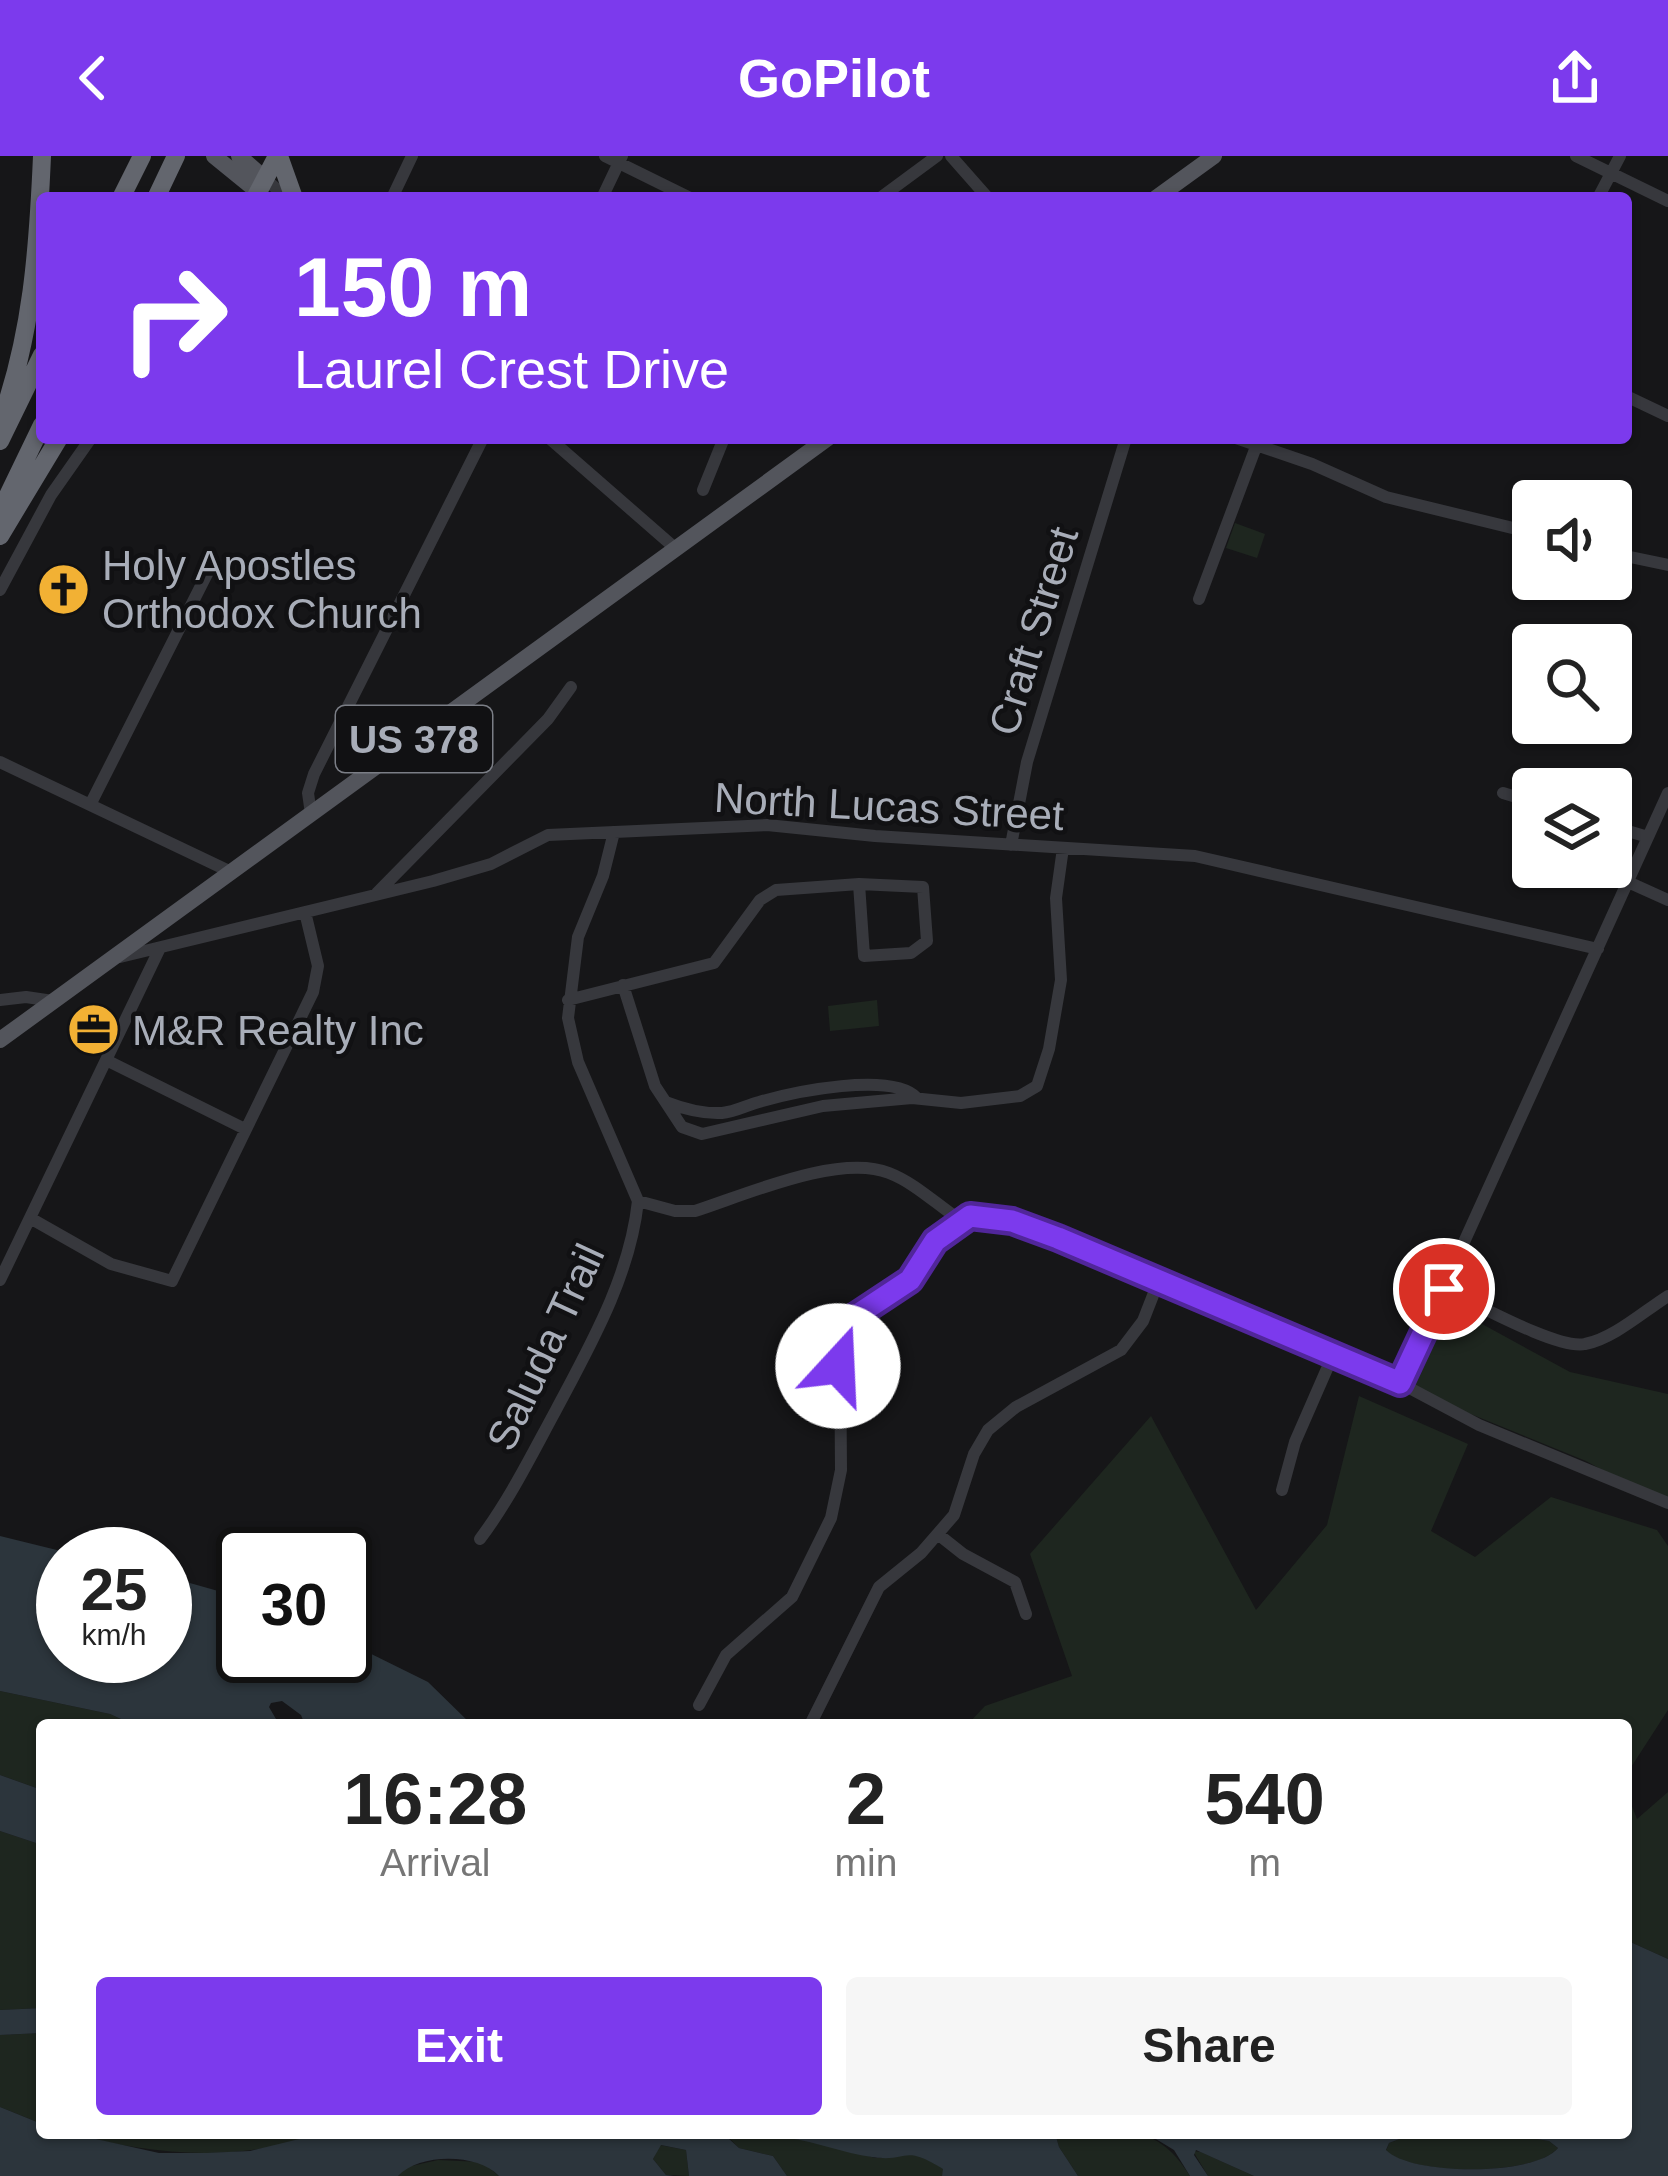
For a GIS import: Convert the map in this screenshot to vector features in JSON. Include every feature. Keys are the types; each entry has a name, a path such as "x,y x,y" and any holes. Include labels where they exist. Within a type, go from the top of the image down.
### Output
{"highway":[{"path":"40,192 42,156"},
{"path":"125,192 142,156"},
{"path":"159,192 176,156"},
{"path":"260,191 278,156"},
{"path":"278,156 288,192"},
{"path":"0,423 19,371 36,279"},
{"path":"0,441 36,367"},
{"path":"0,512 36,437"},
{"path":"0,536 55,444"}],"main road":[{"path":"1164,192 1214,156"},
{"path":"225,158 260,191"},
{"name":"US 378","path":"0,1040 820,444"}],"street":[{"path":"395,192 412,156"},
{"path":"888,192 937,156"},
{"path":"951,156 983,192"},
{"path":"1576,156 1668,201"},
{"path":"1601,192 1620,156"},
{"path":"604,192 616,158 680,192"},
{"path":"1632,399 1668,416"},
{"path":"0,590 51,495 87,444"},
{"path":"310,814 308,793 314,774 480,444"},
{"path":"556,444 675,548"},
{"path":"703,490 722,444"},
{"name":"Craft Street","path":"1011,845 1027,762 1124,444"},
{"path":"1199,599 1258,444 1386,497 1512,528"},
{"path":"1632,557 1668,565"},
{"path":"90,806 209,568"},
{"path":"376,894 548,719 571,687"},
{"path":"0,762 231,872"},
{"path":"1503,793 1512,796"},
{"path":"1632,873 1668,793"},
{"name":"North Lucas Street","path":"113,958 491,864 548,835 767,825 1195,856 1598,949"},
{"name":"Saluda Trail","path":"480,1539 517,1484 595,1335 627,1257 638,1201 570,1036 568,1000 581,928 603,876 614,832"},
{"path":"1632,832 1648,837"},
{"path":"623,985 655,1086 682,1126 702,1134 824,1106 917,1098 1001,1101 1029,1093 1042,1077 1061,980 1056,898 1063,848"},
{"path":"568,1000 713,963 760,900 776,890 859,884 923,887 927,941 911,953 864,956 859,884"},
{"path":"1632,884 1668,900"},
{"path":"1400,1383 1625,888"},
{"path":"30,1218 110,1264 172,1281 316,984 317,956 305,912"},
{"path":"0,1280 160,949"},
{"path":"0,1000 53,1001"},
{"path":"106,1060 245,1129"},
{"path":"666,1102 689,1110 725,1113 823,1087 884,1086 910,1090 917,1098"},
{"path":"638,1201 695,1211 821,1172 874,1169 918,1188 960,1220"},
{"path":"699,1705 726,1655 792,1597 832,1518 841,1470 839,1352 848,1321 910,1280 935,1241 960,1220 981,1216 1012,1221 1400,1383 1479,1425 1668,1503"},
{"path":"813,1719 879,1587 939,1535 958,1507 974,1454 988,1430 1016,1407 1121,1350 1143,1321 1159,1280"},
{"path":"1444,1289 1575,1346 1593,1342 1668,1296"},
{"path":"1282,1490 1295,1442 1333,1355"},
{"path":"939,1535 962,1554 1015,1582 1026,1614"}],"shaded area":[{"path":"1235,523 1265,534 1257,558 1226,548"},
{"path":"877,1000 879,1026 830,1031 828,1006"},
{"path":"1440,1301 1570,1372 1668,1394 1668,1506 1586,1461 1397,1384"},
{"path":"1359,1396 1468,1444 1431,1531 1475,1557 1551,1497 1657,1530 1668,1546 1668,1710 1632,1766 1632,1719 973,1719 985,1706 1072,1676 1030,1554 1151,1416 1256,1610 1327,1525"},
{"path":"0,1536 36,1545 36,1683 192,1683 192,1584 216,1590 216,1683 372,1683 372,1654 428,1682 466,1719 303,1719 282,1701 269,1707 276,1719 121,1719 0,1691"},
{"path":"0,1691 121,1719 36,1719 36,1788 0,1775"},
{"path":"0,1775 36,1788 36,1843 0,1831"},
{"path":"1668,1792 1668,1959 1632,1943 1632,1806 1637,1819"},
{"path":"0,1831 36,1843 36,2008 0,2010"},
{"path":"1632,1943 1668,1959 1668,2176 1254,2176 1196,2150 1194,2155 1208,2176 1190,2176 1174,2150 1156,2139 1399,2139 1386,2150 1400,2159 1473,2169 1525,2164 1558,2148 1536,2139 1632,2139"},
{"path":"36,2008 36,2033 0,2035 0,2010"},
{"path":"36,2033 36,2122 0,2107 0,2035"},
{"path":"0,2107 36,2122 36,2139 96,2139 159,2153 250,2151 299,2139 729,2139 739,2148 773,2156 787,2176 689,2176 686,2150 661,2145 653,2159 666,2175 674,2176 499,2176 477,2163 449,2159 420,2163 398,2176 0,2176"},
{"path":"97,2139 304,2139 228,2152 134,2147"},
{"path":"730,2139 796,2139 875,2158 917,2153 944,2169 942,2176 787,2176 773,2156 739,2148"},
{"path":"792,2139 1057,2139 1078,2176 942,2176 943,2169 919,2157 861,2155"},
{"path":"1057,2139 1153,2139 1176,2157 1190,2176 1078,2176"},
{"path":"1399,2139 1537,2139 1558,2148 1526,2164 1474,2169 1400,2159 1386,2151 1389,2143"},
{"path":"660,2145 686,2150 689,2176 666,2175 653,2159"},
{"path":"1193,2151 1201,2152 1254,2176 1208,2176"},
{"path":"438,2160 482,2162 499,2176 398,2176 407,2167"}],"place":[{"name":"Holy Apostles Orthodox Church","path":"63,589"},
{"name":"M&R Realty Inc","path":"93,1030"}],"route":[{"path":"838,1366 840,1337 854,1314 910,1280 935,1241 970,1216 1012,1221 1058,1238 1400,1383 1444,1289"}]}
